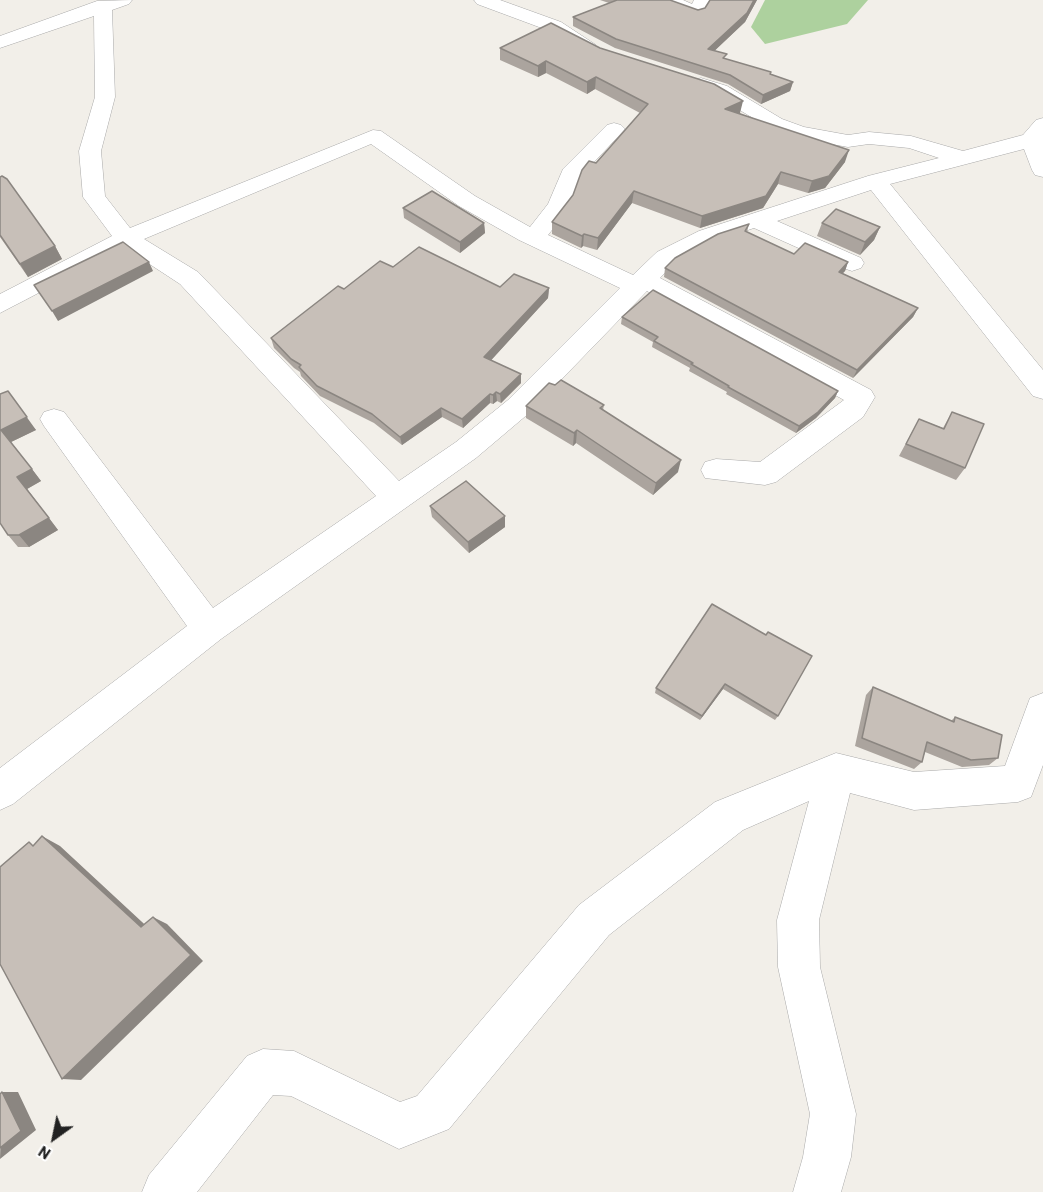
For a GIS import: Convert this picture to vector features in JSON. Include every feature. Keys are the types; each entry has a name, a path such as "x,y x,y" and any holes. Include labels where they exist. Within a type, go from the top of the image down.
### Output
{"street":[{"path":"483,0 554,26 607,54"},
{"path":"668,0 696,12 704,0"},
{"path":"0,42 114,3 105,97 90,151 94,197 126,238 189,278 396,498"},
{"path":"679,77 720,90 775,123 799,133 848,141 869,138 911,142 965,159"},
{"path":"533,238 559,206 571,174 615,129"},
{"path":"0,791 209,628 466,450 518,407 666,257 707,236 755,220 876,181 965,159 1039,134 1043,170"},
{"path":"0,305 126,238 373,136 467,201 533,238 640,283 861,397 853,410 765,474 716,470"},
{"path":"876,181 1043,389"},
{"path":"755,220 852,263"},
{"path":"54,419 209,628"},
{"path":"166,1192 263,1072 294,1074 399,1126 433,1113 594,920 729,816 836,771 914,791 1018,784 1043,710"},
{"path":"817,1192 827,1157 833,1114 799,967 798,920 836,771"}],"green space":[{"path":"765,0 868,0 847,24 765,44 751,27"}],"building":[{"path":"617,0 670,0 698,10 705,8 710,0 754,0 747,13 708,49 727,54 723,58 771,72 770,74 793,82 763,95 730,75 616,39 573,17"},
{"path":"551,23 600,48 714,84 743,101 725,109 849,150 829,176 812,181 781,172 766,196 702,216 634,191 598,238 584,234 582,236 552,222 573,195 582,170 589,161 596,163 648,104 596,77 587,82 546,61 538,66 500,48"},
{"path":"0,177 7,179 55,246 20,264 0,235"},
{"path":"432,191 484,223 460,242 403,208"},
{"path":"836,209 880,227 865,242 822,223"},
{"path":"749,224 745,231 794,254 805,243 848,262 839,272 918,308 857,370 665,268 675,258 718,234"},
{"path":"123,242 149,262 52,311 34,285"},
{"path":"419,247 500,287 514,274 549,288 484,357 521,374 500,394 496,392 493,395 490,394 462,419 441,408 400,437 372,414 317,386 299,367 301,365 291,359 271,338 338,286 344,289 380,261 393,267"},
{"path":"653,290 838,391 818,412 799,426 728,387 691,364 693,363 654,341 658,337 622,317"},
{"path":"561,380 604,405 600,408 681,460 656,483 577,430 574,433 526,406 549,383 555,385"},
{"path":"8,391 27,417 1,430 32,469 17,477 49,518 19,535 8,535 0,523 0,394"},
{"path":"952,412 984,424 965,468 906,444 919,419 944,429"},
{"path":"466,481 505,516 468,542 430,506"},
{"path":"712,604 766,635 768,632 812,656 778,716 725,684 702,716 656,688"},
{"path":"873,687 954,722 955,717 1002,735 998,758 971,760 927,742 922,762 862,738"},
{"path":"42,836 141,927 153,917 191,955 62,1079 0,964 0,867 29,842 33,846"},
{"path":"2,1092 21,1131 0,1148 0,1094"}]}
